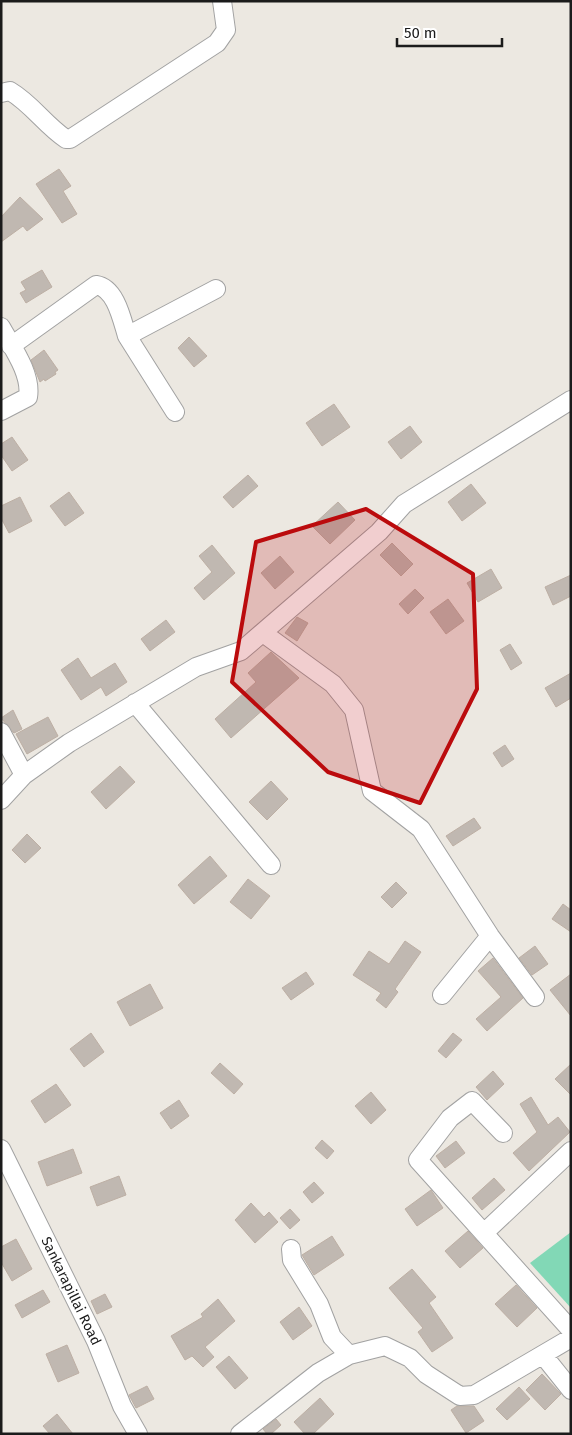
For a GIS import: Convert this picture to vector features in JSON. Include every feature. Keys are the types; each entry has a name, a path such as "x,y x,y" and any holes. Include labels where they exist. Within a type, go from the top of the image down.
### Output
{"street":[{"path":"1,93 10,91 25,100 56,132 66,140 70,139 217,43 226,30 222,1"},
{"path":"11,346 96,285 102,287 114,300 127,336 175,412"},
{"path":"127,336 216,289"},
{"path":"1,327 27,378 28,397 1,411"},
{"path":"1,800 24,775 70,743 196,667 241,650 264,633 379,532 404,504 571,400"},
{"path":"264,633 334,684 354,710 372,791 421,830 490,936 535,997"},
{"path":"135,703 271,865"},
{"path":"1,732 24,775"},
{"path":"442,995 490,936"},
{"path":"503,1133 472,1101 450,1118 418,1160 485,1232 571,1330"},
{"name":"Sankarapillai Road","path":"1,1149 96,1341 122,1406 138,1434"},
{"path":"485,1232 571,1151"},
{"path":"291,1249 292,1260 320,1304 332,1337 349,1354"},
{"path":"240,1434 318,1373 349,1354 385,1346 410,1358 426,1374 460,1396 474,1396 571,1338"},
{"path":"543,1355 571,1390"}],"highlighted area":[{"path":"366,509 473,574 477,689 420,803 328,772 232,682 256,542"}],"green space":[{"path":"571,1232 571,1308 530,1263"}],"building":[{"path":"59,169 71,186 63,191 77,214 62,223 36,184"},
{"path":"20,197 43,219 27,231 23,226 1,242 1,217"},
{"path":"42,270 52,287 26,303 20,293 26,290 21,282"},
{"path":"189,337 207,356 194,367 178,348"},
{"path":"44,350 58,370 55,372 56,374 40,382 31,360"},
{"path":"334,404 350,427 322,446 306,423"},
{"path":"410,426 422,442 401,459 388,442"},
{"path":"12,437 28,460 12,471 1,455 1,444"},
{"path":"248,475 258,486 233,508 223,497"},
{"path":"471,484 486,503 462,521 448,502"},
{"path":"69,492 84,513 65,526 50,506"},
{"path":"20,497 32,521 9,533 1,518 1,506"},
{"path":"338,502 355,520 330,544 312,526"},
{"path":"392,543 413,564 401,576 380,555"},
{"path":"212,545 235,573 204,600 194,588 212,572 199,556"},
{"path":"280,556 294,572 275,589 261,573"},
{"path":"491,569 502,588 478,602 467,583"},
{"path":"571,575 571,596 553,605 545,587"},
{"path":"415,589 424,598 408,614 399,604"},
{"path":"448,599 464,621 446,634 430,612"},
{"path":"297,617 308,623 297,641 285,633"},
{"path":"166,620 175,632 150,651 141,639"},
{"path":"510,644 522,663 511,670 500,650"},
{"path":"271,652 299,678 231,738 215,719 256,682 248,673"},
{"path":"78,658 91,678 115,663 127,682 106,696 101,687 81,700 61,670"},
{"path":"571,673 571,698 556,707 545,688"},
{"path":"13,710 22,729 14,733 1,718"},
{"path":"48,717 58,736 27,754 16,734"},
{"path":"505,745 514,759 502,767 493,753"},
{"path":"120,766 135,782 106,809 91,792"},
{"path":"271,781 288,799 267,820 249,802"},
{"path":"474,818 481,828 453,846 446,836"},
{"path":"27,834 41,848 25,863 12,850"},
{"path":"210,856 227,876 194,904 178,885"},
{"path":"248,879 270,896 251,919 230,902"},
{"path":"396,882 407,893 392,908 381,897"},
{"path":"563,904 571,910 571,932 552,919"},
{"path":"405,941 421,952 395,989 398,992 386,1008 376,1000 381,993 353,975 369,951 389,964"},
{"path":"535,946 548,964 532,975 519,958"},
{"path":"493,958 523,998 487,1031 476,1019 501,997 478,971"},
{"path":"306,972 314,984 291,1000 282,988"},
{"path":"571,974 571,1016 550,990"},
{"path":"150,984 163,1008 130,1026 117,1002"},
{"path":"91,1033 104,1052 84,1067 70,1049"},
{"path":"453,1033 462,1040 446,1058 438,1051"},
{"path":"220,1063 243,1084 234,1094 211,1073"},
{"path":"571,1064 571,1095 555,1079"},
{"path":"493,1071 504,1084 487,1100 476,1087"},
{"path":"56,1084 71,1105 45,1123 31,1101"},
{"path":"371,1092 386,1110 371,1124 355,1106"},
{"path":"531,1097 548,1125 558,1117 570,1132 529,1171 513,1153 537,1132 520,1104"},
{"path":"179,1100 189,1116 171,1129 160,1113"},
{"path":"322,1140 334,1151 327,1159 315,1148"},
{"path":"456,1141 465,1153 445,1168 436,1156"},
{"path":"73,1149 82,1173 47,1186 38,1162"},
{"path":"119,1176 126,1195 97,1206 90,1187"},
{"path":"494,1178 505,1190 482,1210 472,1198"},
{"path":"314,1182 324,1193 312,1203 303,1192"},
{"path":"431,1190 443,1208 417,1226 405,1209"},
{"path":"251,1203 264,1217 269,1212 278,1222 255,1243 235,1220"},
{"path":"290,1209 300,1220 290,1229 280,1218"},
{"path":"468,1231 483,1248 460,1268 445,1251"},
{"path":"332,1236 344,1255 314,1275 302,1255"},
{"path":"16,1239 32,1269 12,1281 1,1262 1,1247"},
{"path":"412,1269 436,1297 429,1303 453,1338 432,1352 418,1332 423,1328 389,1288"},
{"path":"516,1285 537,1308 517,1327 495,1304"},
{"path":"43,1290 50,1302 22,1318 15,1305"},
{"path":"105,1294 112,1307 97,1314 91,1301"},
{"path":"218,1299 235,1321 205,1347 214,1357 203,1367 192,1356 185,1360 171,1336 203,1317 201,1314"},
{"path":"299,1307 312,1326 293,1340 280,1322"},
{"path":"67,1345 79,1373 58,1382 46,1354"},
{"path":"229,1356 248,1378 235,1389 216,1367"},
{"path":"542,1374 561,1394 545,1410 526,1390"},
{"path":"147,1386 154,1399 136,1408 129,1395"},
{"path":"519,1387 530,1399 507,1420 496,1409"},
{"path":"320,1398 334,1414 313,1434 305,1434 294,1422"},
{"path":"457,1406 474,1406 484,1421 466,1433 451,1410"},
{"path":"57,1414 73,1434 50,1434 43,1426"},
{"path":"276,1419 281,1425 271,1434 267,1434 263,1429"}]}
